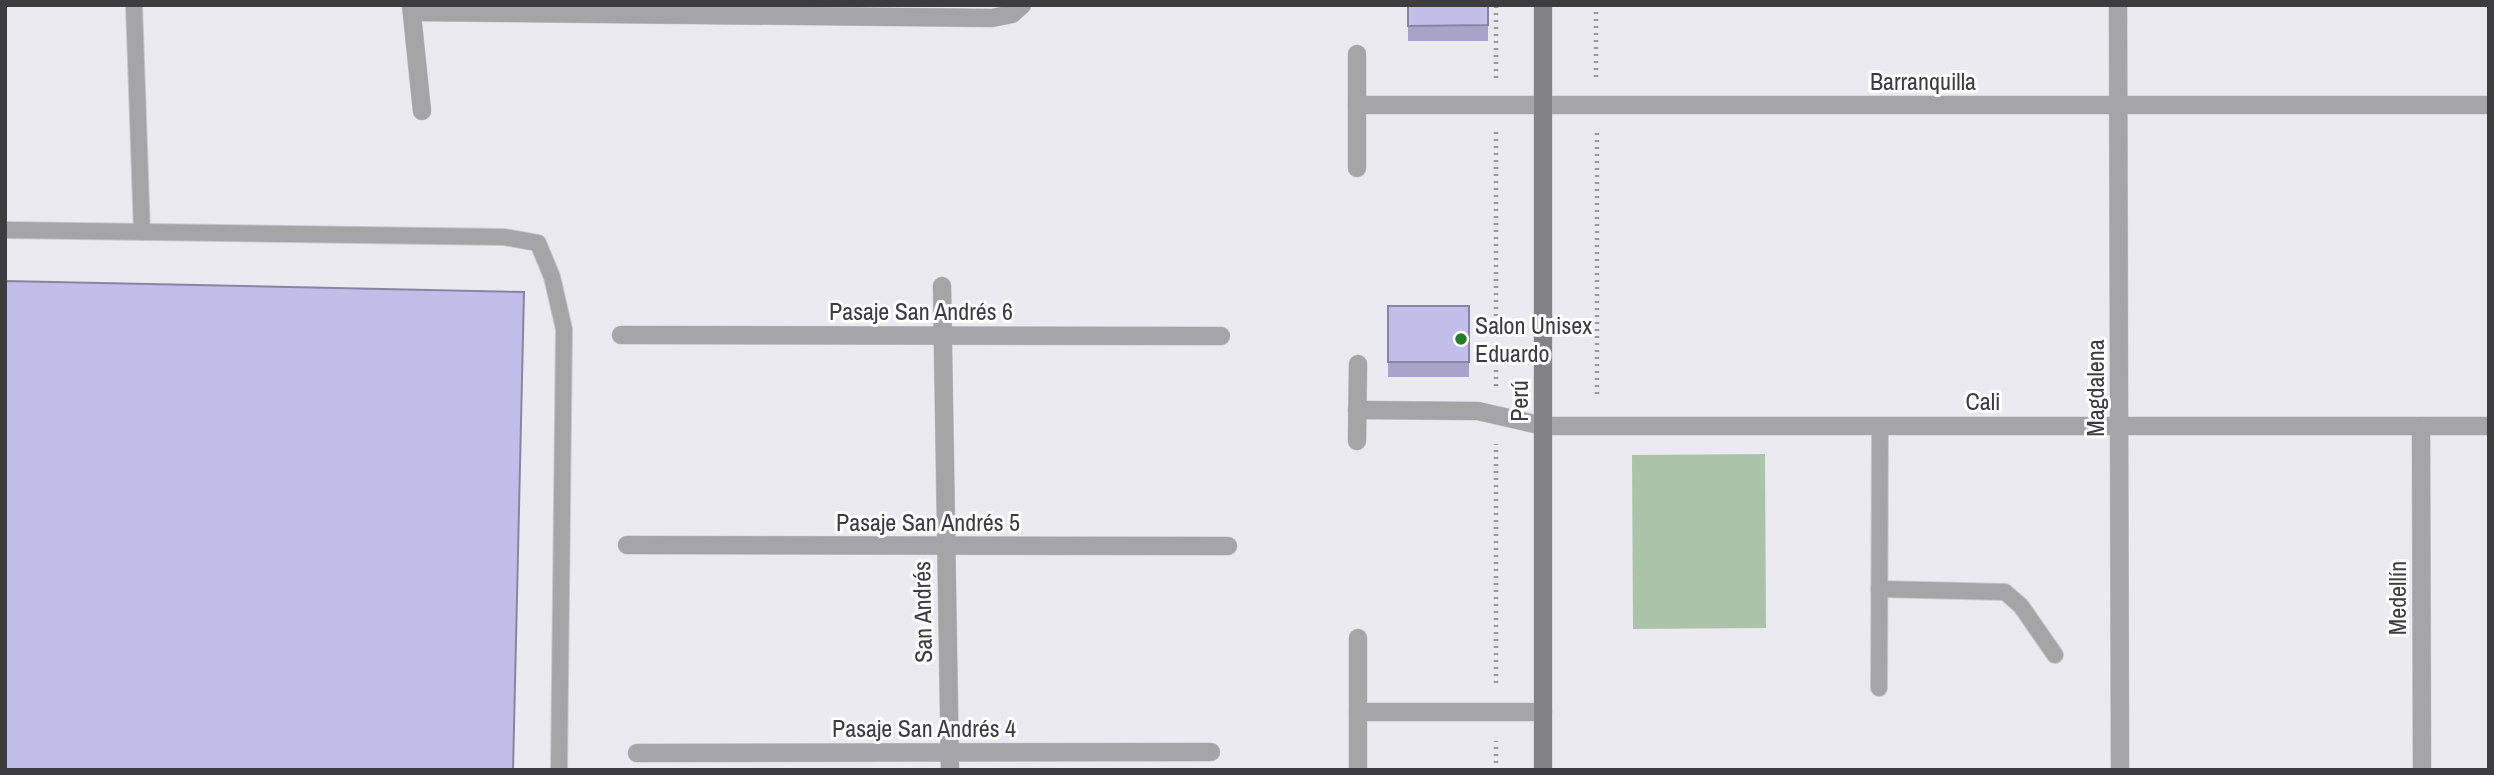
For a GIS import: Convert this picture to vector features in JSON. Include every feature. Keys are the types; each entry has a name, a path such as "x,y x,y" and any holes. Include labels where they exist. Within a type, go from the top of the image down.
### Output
{"street":[{"name":"Perú","path":"1543,5 1543,770"},
{"name":"Magdalena","path":"2118,5 2120,770"},
{"path":"422,111 412,8 992,18 1002,17 1021,7"},
{"path":"1357,54 1357,168"},
{"name":"Barranquilla","path":"1357,105 2489,105"},
{"name":"San Andrés","path":"942,286 949,761"},
{"name":"Pasaje San Andrés 6","path":"621,335 1221,336"},
{"path":"1357,364 1357,441"},
{"name":"Perú","path":"1357,411 1478,411"},
{"name":"Cali","path":"1478,411 1543,426 2489,426"},
{"name":"Medellín","path":"2421,426 2422,770"},
{"name":"Pasaje San Andrés 5","path":"627,545 1228,547"},
{"path":"1358,638 1358,770"},
{"path":"1358,712 1543,712"},
{"name":"Pasaje San Andrés 4","path":"637,753 949,761 1211,752"}],"lane":[{"path":"134,5 142,232"},
{"path":"5,230 504,237 538,243 552,277 564,329 558,770"},
{"path":"1879,688 1880,426"},
{"path":"1879,589 2005,592 2021,606 2055,656"}],"path":[{"path":"1596,5 1597,426"}],"green space":[{"path":"1765,454 1766,628 1633,629 1632,455"}],"building":[{"path":"1408,5 1488,5 1488,25 1408,26"},
{"path":"5,281 524,292 513,770 5,770"},
{"path":"1388,306 1469,306 1469,362 1388,362"}],"place":[{"name":"Salon Unisex Eduardo","path":"1461,339"}]}
